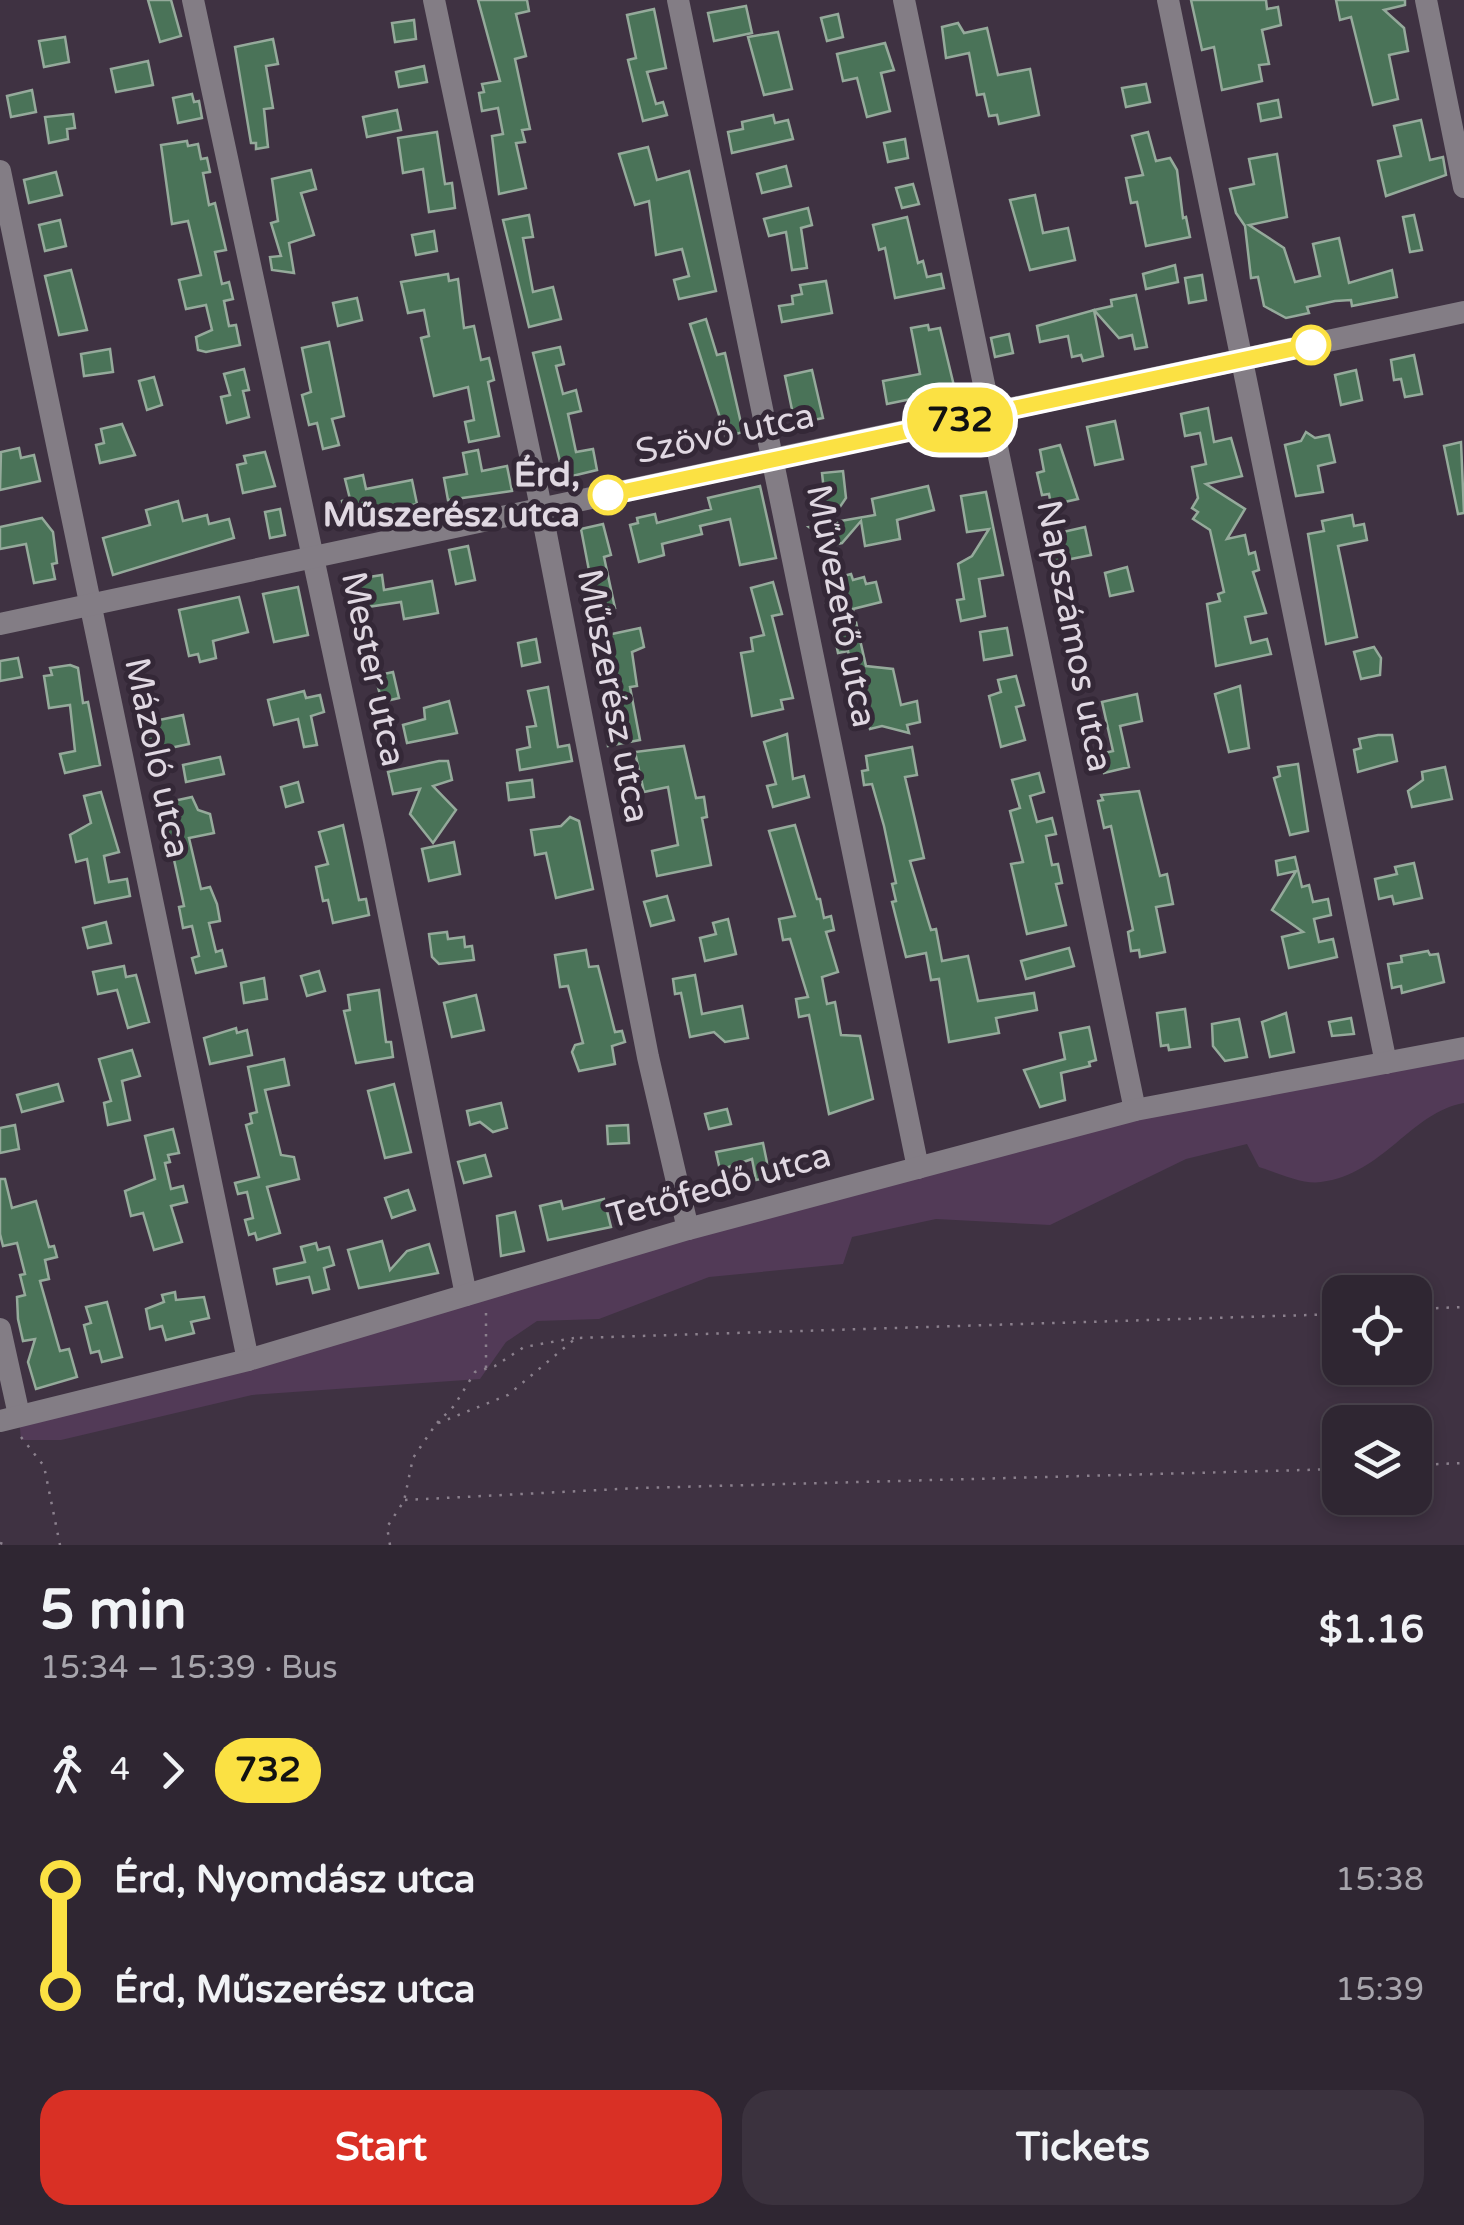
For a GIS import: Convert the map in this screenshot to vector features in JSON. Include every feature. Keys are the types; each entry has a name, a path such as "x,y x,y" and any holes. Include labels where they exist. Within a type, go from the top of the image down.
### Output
{"street":[{"name":"Mester utca","path":"193,0 474,1293"},
{"name":"Műszerész utca","path":"434,0 541,509 648,1057 688,1229"},
{"name":"Művezető utca","path":"678,0 776,460 918,1168"},
{"name":"Napszámos utca","path":"904,0 993,412 1135,1110"},
{"path":"1168,0 1386,1062"},
{"path":"1426,0 1464,187"},
{"name":"Mázoló utca","path":"0,171 248,1360"},
{"name":"Szövő utca","path":"0,624 1464,312"},
{"name":"Tetőfedő utca","path":"9,1418 248,1360 688,1229 1135,1110 1464,1048"},
{"path":"0,1329 9,1418"}],"path":[{"path":"474,1293 489,1328 486,1368"},
{"path":"1432,1309 1464,1308"},
{"path":"390,1545 388,1527 404,1501 413,1458 476,1372 524,1346 576,1338 1322,1315"},
{"path":"436,1424 508,1396 576,1338"},
{"path":"9,1418 44,1466 60,1545"},
{"path":"1432,1465 1464,1464"},
{"path":"404,1501 639,1488 1322,1469"},
{"path":"0,1543 7,1545"}],"shaded area":[{"path":"1464,1048 1464,1103 1428,1118 1380,1156 1343,1177 1314,1182 1281,1175 1259,1167 1247,1144 1186,1159 1050,1225 936,1219 852,1237 843,1264 709,1277 599,1319 537,1321 506,1342 480,1379 252,1395 61,1440 21,1440 19,1416 1135,1110"}],"building":[{"path":"148,0 171,0 181,36 160,42"},
{"path":"478,0 527,0 529,11 516,14 526,56 515,59 530,129 522,130 525,142 516,143 526,188 499,194 492,136 503,134 498,108 482,111 479,93 484,92 482,84 500,81"},
{"path":"1191,0 1266,0 1267,9 1278,7 1281,25 1262,30 1269,64 1259,65 1262,81 1222,90 1214,47 1202,50"},
{"path":"1336,0 1405,0 1405,5 1384,10 1404,28 1408,51 1389,55 1398,99 1373,105 1351,17 1340,20"},
{"path":"746,6 752,33 714,41 708,13"},
{"path":"654,9 666,68 647,72 656,104 663,102 667,115 643,121 628,60 636,58 627,15"},
{"path":"838,14 843,37 827,41 821,18"},
{"path":"414,20 416,39 395,42 392,23"},
{"path":"958,23 964,33 987,28 998,75 1030,69 1039,115 999,124 997,115 989,116 984,94 977,95 969,53 946,58 942,27"},
{"path":"778,32 792,89 764,95 748,37"},
{"path":"65,37 69,62 44,67 39,41"},
{"path":"273,39 278,64 266,66 273,108 264,109 268,147 256,149 256,143 251,143 235,47"},
{"path":"885,43 894,70 881,73 890,111 867,117 857,78 843,81 837,54"},
{"path":"148,61 153,85 116,92 111,69"},
{"path":"424,66 427,82 399,87 396,72"},
{"path":"1146,84 1150,102 1126,107 1122,88"},
{"path":"32,90 36,112 11,117 7,96"},
{"path":"192,94 194,102 199,101 202,118 178,123 173,98"},
{"path":"1278,100 1281,117 1261,121 1258,104"},
{"path":"397,110 401,130 367,137 363,117"},
{"path":"73,114 75,128 67,129 68,139 49,143 45,117"},
{"path":"773,115 775,123 788,120 793,139 732,153 728,132 743,129 742,122"},
{"path":"1421,120 1430,160 1443,157 1446,175 1386,196 1378,161 1401,156 1394,126"},
{"path":"437,132 445,184 452,183 455,208 429,212 423,169 403,173 398,138"},
{"path":"1148,132 1156,161 1170,158 1177,170 1183,218 1186,217 1190,237 1146,246 1137,202 1131,203 1126,178 1143,175 1132,136"},
{"path":"905,139 908,158 888,162 884,143"},
{"path":"187,141 188,146 198,144 201,159 207,158 210,172 203,173 209,205 215,203 226,250 215,252 222,284 229,282 233,299 224,301 229,326 236,325 240,345 206,352 198,350 196,337 212,330 206,305 186,309 179,280 201,275 188,221 172,224 161,145"},
{"path":"648,147 657,180 689,171 716,291 679,299 674,280 689,276 682,249 656,255 649,201 635,205 619,154"},
{"path":"1277,154 1287,217 1249,225 1284,248 1295,282 1320,276 1313,244 1339,238 1349,283 1392,270 1397,297 1352,306 1351,300 1335,301 1307,307 1309,313 1286,318 1264,306 1258,277 1251,278 1245,226 1236,213 1230,189 1254,184 1249,159"},
{"path":"786,166 791,186 762,193 757,174"},
{"path":"311,170 316,189 301,193 314,235 289,243 294,273 272,270 270,257 281,256 271,223 278,221 272,179"},
{"path":"56,172 62,195 29,203 24,180"},
{"path":"913,184 919,204 902,208 896,188"},
{"path":"1035,195 1043,233 1068,228 1075,260 1030,270 1010,200"},
{"path":"808,208 812,225 801,228 807,268 792,270 786,232 769,236 764,219"},
{"path":"529,215 533,237 523,238 533,292 553,287 561,319 529,327 503,220"},
{"path":"1414,215 1422,250 1410,252 1403,217"},
{"path":"907,217 918,263 923,261 927,277 941,274 944,288 895,298 885,248 879,250 873,225"},
{"path":"60,220 66,246 45,251 39,225"},
{"path":"434,231 437,251 416,255 412,235"},
{"path":"1175,265 1178,282 1146,289 1143,274"},
{"path":"71,270 87,330 59,335 45,276"},
{"path":"448,274 449,281 458,279 464,328 474,326 481,360 489,358 494,380 488,382 499,436 469,442 465,422 474,420 468,387 434,396 421,338 429,336 424,310 408,313 401,282"},
{"path":"1202,275 1206,300 1189,303 1185,278"},
{"path":"826,281 832,313 782,322 779,306 793,304 792,296 802,294 800,285"},
{"path":"1136,295 1147,347 1135,349 1132,335 1119,338 1094,310 1112,306 1111,300"},
{"path":"357,298 362,320 338,326 333,303"},
{"path":"1094,310 1103,356 1083,361 1081,355 1072,357 1068,336 1040,342 1037,326"},
{"path":"706,319 717,355 725,353 743,432 726,437 690,324"},
{"path":"928,325 929,330 940,328 955,390 887,404 883,381 920,374 911,328"},
{"path":"1009,334 1013,353 995,357 991,338"},
{"path":"329,342 344,416 332,419 339,445 323,449 317,423 309,425 302,395 311,392 302,348"},
{"path":"560,347 564,364 556,366 563,394 576,390 581,411 568,414 576,452 593,449 597,470 564,478 533,353"},
{"path":"110,349 113,372 84,376 81,354"},
{"path":"1414,355 1422,394 1405,397 1401,379 1394,380 1391,360"},
{"path":"244,369 249,390 243,391 249,417 227,423 221,397 230,395 224,374"},
{"path":"812,370 823,418 795,424 785,376"},
{"path":"1356,370 1362,400 1341,405 1335,375"},
{"path":"154,377 162,405 147,410 139,381"},
{"path":"1208,408 1214,442 1231,438 1242,476 1206,484 1245,509 1227,539 1245,535 1249,554 1255,552 1259,570 1253,572 1266,613 1245,617 1251,643 1267,639 1271,654 1216,666 1207,604 1220,601 1218,594 1224,592 1210,530 1193,519 1198,512 1192,508 1198,498 1192,467 1206,464 1200,433 1185,436 1181,414"},
{"path":"1115,421 1123,459 1095,465 1087,427"},
{"path":"122,424 135,455 100,463 96,445 104,443 101,429"},
{"path":"1306,432 1315,438 1329,435 1335,462 1318,466 1323,492 1296,496 1285,445 1301,441"},
{"path":"1461,442 1464,513 1458,514 1444,446"},
{"path":"1060,445 1078,499 1051,505 1049,494 1042,495 1037,473 1044,471 1040,450"},
{"path":"19,448 21,458 34,455 40,481 0,490 1,452"},
{"path":"478,450 482,471 507,466 512,491 448,500 444,478 467,474 463,453"},
{"path":"265,452 275,486 243,493 237,465 246,463 244,456"},
{"path":"843,471 846,498 829,523 875,515 872,499 928,486 934,510 897,520 900,539 865,546 861,521 842,543 833,545 809,527 817,526 813,504 824,491 822,473"},
{"path":"363,475 366,489 412,480 417,504 346,521 342,501 350,499 345,479"},
{"path":"760,486 776,558 740,565 730,519 700,526 702,534 662,544 664,555 639,562 630,525 638,523 637,518 655,514 657,523 711,509 708,498"},
{"path":"986,492 1003,575 979,579 985,616 961,621 957,600 964,599 958,564 972,556 989,529 967,532 961,496"},
{"path":"178,501 183,521 207,515 209,524 229,519 234,538 113,575 103,538 150,525 146,510"},
{"path":"280,509 285,535 270,538 265,512"},
{"path":"1352,515 1354,526 1364,524 1367,540 1338,546 1357,637 1326,644 1308,534 1324,531 1322,521"},
{"path":"42,518 53,532 57,563 52,564 55,579 34,583 26,544 0,549 0,527"},
{"path":"603,524 611,555 604,557 615,608 597,612 581,529"},
{"path":"1062,527 1063,532 1085,527 1091,555 1051,563 1045,537 1050,536 1049,530"},
{"path":"468,546 475,580 456,584 449,550"},
{"path":"1127,567 1133,591 1110,596 1105,573"},
{"path":"851,574 853,580 864,577 866,584 876,582 881,602 853,609 866,666 893,669 901,705 917,701 920,722 907,725 909,733 882,726 870,729 862,695 848,698 844,680 854,679 848,651 838,653 832,623 844,620 826,603 835,591 832,579"},
{"path":"382,575 384,590 432,581 438,613 404,619 401,602 361,608 356,579"},
{"path":"773,582 782,614 772,616 793,698 781,700 783,709 752,716 741,653 753,651 751,638 764,635 751,588"},
{"path":"298,587 308,635 274,642 263,594"},
{"path":"239,597 248,632 213,641 216,658 200,662 198,654 189,656 179,610"},
{"path":"640,628 644,647 632,652 637,686 630,687 640,740 608,746 603,687 608,686 598,637"},
{"path":"1007,628 1012,655 984,660 980,632"},
{"path":"536,639 540,662 522,666 518,643"},
{"path":"1374,647 1381,658 1380,675 1361,679 1354,652"},
{"path":"18,658 22,677 0,681 0,661"},
{"path":"50,668 78,668 100,765 65,773 60,754 75,751 70,705 49,708 44,676 52,675"},
{"path":"393,672 399,698 382,702 375,676"},
{"path":"1016,676 1024,705 1016,707 1025,740 1001,747 989,696 1001,692 998,680"},
{"path":"1240,686 1249,748 1229,752 1215,694"},
{"path":"548,687 558,747 569,745 572,761 520,770 517,750 530,747 527,727 536,726 528,691"},
{"path":"304,691 306,698 320,695 324,712 311,716 317,745 304,747 298,719 274,725 268,700"},
{"path":"1137,694 1142,721 1120,726 1129,767 1104,773 1100,754 1113,751 1102,702"},
{"path":"449,701 457,733 407,743 403,725 425,719 424,708"},
{"path":"183,715 189,744 151,752 145,723"},
{"path":"787,734 793,779 804,776 809,797 773,807 767,786 776,784 764,742"},
{"path":"1392,735 1397,761 1358,772 1354,750 1361,748 1359,739"},
{"path":"684,746 696,798 704,797 707,817 702,818 711,865 657,876 652,851 678,845 668,787 644,792 635,752"},
{"path":"912,747 917,775 905,777 924,858 910,861 931,930 936,929 942,961 968,956 978,1001 1034,993 1037,1010 996,1018 999,1033 949,1042 939,979 931,980 926,953 906,957 892,902 896,901 892,884 896,883 884,826 872,784 864,785 862,771 868,770 866,756"},
{"path":"220,757 224,774 186,782 183,765"},
{"path":"448,761 452,780 433,786 456,810 433,843 410,814 420,789 393,794 388,772"},
{"path":"1298,764 1308,831 1290,835 1274,778 1280,776 1278,767"},
{"path":"1445,767 1452,799 1412,807 1408,791 1423,780 1422,772"},
{"path":"1039,773 1044,792 1030,796 1037,822 1052,818 1056,834 1046,836 1052,865 1058,864 1062,883 1056,884 1066,925 1027,934 1011,864 1023,862 1010,811 1020,808 1012,780"},
{"path":"532,780 534,797 509,800 507,783"},
{"path":"298,782 303,802 286,807 281,787"},
{"path":"1139,791 1160,876 1167,874 1173,904 1156,907 1165,952 1140,957 1139,950 1131,951 1128,932 1133,930 1111,826 1104,828 1098,801 1103,800 1101,795"},
{"path":"101,792 119,852 104,856 109,882 127,879 130,896 95,903 87,859 76,862 70,835 91,823 84,796"},
{"path":"192,797 198,810 210,814 214,833 189,838 201,889 210,887 217,904 220,921 209,923 216,952 222,950 226,966 196,973 192,958 199,956 192,926 183,928 179,907 184,906 165,818 172,817 169,802"},
{"path":"570,817 579,821 593,889 556,898 546,853 535,855 531,830 561,826"},
{"path":"343,825 359,900 366,899 369,915 333,923 328,900 323,901 316,867 328,864 319,832"},
{"path":"795,825 824,918 831,916 834,930 826,932 838,972 822,977 827,1004 835,1002 841,1035 860,1036 873,1099 829,1114 809,1015 799,1017 796,999 808,997 790,939 783,940 779,919 795,916 769,831"},
{"path":"454,842 460,874 429,881 422,849"},
{"path":"1295,857 1302,887 1309,885 1313,902 1328,899 1331,915 1314,919 1319,942 1333,939 1337,957 1289,968 1282,937 1303,932 1272,910 1296,871 1278,875 1276,861"},
{"path":"1414,863 1422,898 1394,904 1392,896 1379,899 1375,879 1397,874 1395,867"},
{"path":"667,896 674,920 651,926 644,902"},
{"path":"728,919 736,954 705,961 700,938 716,934 713,923"},
{"path":"106,922 111,943 88,948 83,928"},
{"path":"447,932 448,939 464,937 465,947 472,946 474,960 439,964 432,957 429,934"},
{"path":"1069,948 1074,966 1026,979 1021,961"},
{"path":"586,950 589,967 598,966 615,1032 622,1031 625,1042 612,1046 615,1064 579,1071 572,1052 575,1045 583,1043 568,986 560,987 555,955"},
{"path":"1428,951 1430,955 1438,954 1444,982 1402,993 1401,986 1392,988 1388,964 1402,962 1401,956"},
{"path":"124,966 126,977 136,975 149,1022 128,1028 117,990 98,994 93,972"},
{"path":"319,971 325,991 307,996 301,976"},
{"path":"695,975 702,1014 742,1006 748,1038 725,1042 714,1032 690,1037 681,993 675,994 673,979"},
{"path":"264,978 267,999 244,1003 241,983"},
{"path":"379,990 386,1042 391,1042 393,1057 356,1063 344,1011 350,1010 348,995"},
{"path":"476,995 484,1030 452,1037 444,1003"},
{"path":"1185,1009 1190,1047 1169,1050 1168,1045 1161,1046 1157,1013"},
{"path":"1286,1013 1294,1052 1270,1057 1262,1022"},
{"path":"1351,1018 1354,1034 1332,1036 1329,1022"},
{"path":"1239,1019 1247,1057 1225,1061 1213,1046 1212,1024"},
{"path":"1089,1027 1096,1060 1089,1062 1090,1066 1061,1073 1065,1100 1040,1107 1024,1070 1065,1059 1060,1033"},
{"path":"236,1028 237,1033 247,1030 252,1055 210,1064 204,1038"},
{"path":"132,1050 140,1076 122,1081 130,1120 108,1125 104,1103 111,1101 99,1059"},
{"path":"284,1059 289,1085 265,1090 281,1155 294,1157 299,1179 267,1187 280,1233 257,1240 255,1233 249,1235 245,1220 253,1218 247,1192 238,1194 235,1183 259,1177 246,1125 252,1123 250,1114 257,1112 248,1067"},
{"path":"58,1084 63,1101 22,1112 17,1095"},
{"path":"394,1084 411,1152 385,1158 368,1091"},
{"path":"501,1103 507,1128 493,1132 480,1122 470,1125 467,1111"},
{"path":"727,1109 731,1124 709,1129 705,1114"},
{"path":"15,1125 19,1149 0,1153 0,1128"},
{"path":"628,1125 629,1143 608,1144 607,1126"},
{"path":"173,1129 179,1153 168,1155 170,1162 165,1163 171,1189 183,1186 187,1202 171,1206 182,1242 154,1250 143,1213 131,1216 125,1191 155,1179 145,1136"},
{"path":"763,1143 770,1177 756,1180 752,1159 720,1170 716,1152"},
{"path":"485,1155 491,1176 464,1183 458,1162"},
{"path":"0,1179 5,1179 12,1208 36,1201 49,1247 54,1246 57,1257 45,1260 49,1279 40,1281 60,1351 69,1349 77,1377 36,1389 28,1362 35,1339 23,1341 18,1319 17,1297 25,1295 20,1275 25,1274 17,1243 3,1246 0,1234"},
{"path":"408,1190 415,1210 392,1218 385,1198"},
{"path":"604,1199 611,1227 548,1240 540,1206 561,1201 563,1209"},
{"path":"515,1212 524,1251 501,1256 497,1216"},
{"path":"382,1241 390,1270 407,1251 429,1244 438,1273 359,1288 348,1250"},
{"path":"316,1243 318,1250 329,1247 334,1265 324,1268 329,1289 313,1293 309,1277 277,1284 274,1269 305,1262 301,1247"},
{"path":"175,1292 176,1300 204,1297 209,1318 191,1322 194,1333 166,1340 162,1326 150,1329 146,1309 164,1302 162,1295"},
{"path":"107,1302 122,1357 102,1362 99,1351 91,1353 84,1325 91,1323 86,1307"}],"bus line":[{"name":"732","path":"608,495 1311,345"}],"place":[{"name":"Érd, Műszerész utca","path":"608,495"}]}
